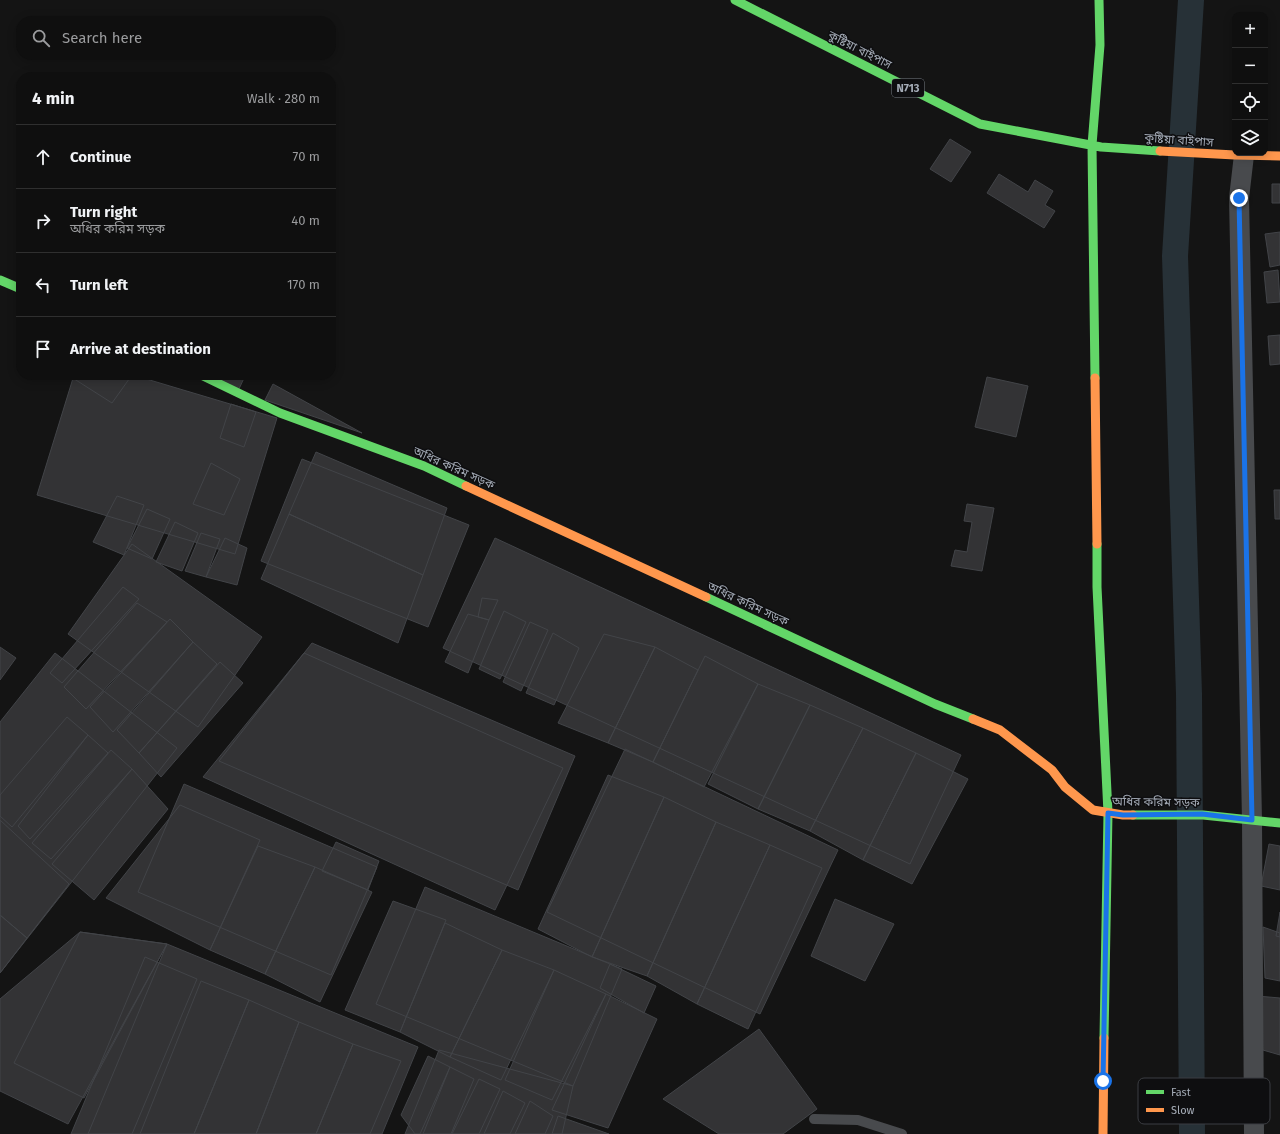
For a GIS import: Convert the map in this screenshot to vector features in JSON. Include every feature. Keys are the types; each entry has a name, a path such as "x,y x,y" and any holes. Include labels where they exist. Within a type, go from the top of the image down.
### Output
{"main road":[{"name":"কুষ্টিয়া বাইপাস","path":"735,0 980,124 1101,147 1232,155"},
{"path":"1099,0 1100,45 1092,145 1097,587 1108,813 1103,1134"},
{"name":"কুষ্টিয়া বাইপাস","path":"1268,156 1280,156"},
{"path":"0,280 16,287"},
{"name":"অধির করিম সড়ক","path":"211,380 280,413 424,466 935,704 1000,730 1052,770 1077,798 1093,810 1123,815 1202,814 1280,823"}],"street":[{"path":"1240,156 1239,198 1252,820 1254,1078"},
{"path":"1254,1124 1254,1134"}],"lane":[{"path":"814,1119 858,1120 902,1134"}],"building":[{"path":"950,139 971,152 951,182 930,169"},
{"path":"999,174 1028,192 1035,180 1053,191 1045,205 1055,211 1044,228 987,193"},
{"path":"1272,184 1280,184 1280,203 1272,203"},
{"path":"1280,232 1280,265 1270,267 1265,234"},
{"path":"1278,270 1280,302 1267,303 1264,272"},
{"path":"1280,335 1280,364 1270,365 1268,336"},
{"path":"987,377 1028,386 1016,437 975,427"},
{"path":"72,380 150,380 277,418 235,554 37,495"},
{"path":"76,380 128,380 112,403"},
{"path":"217,380 243,380 238,391"},
{"path":"273,384 362,433 265,400"},
{"path":"231,404 256,412 244,447 220,438"},
{"path":"316,452 447,508 423,575 289,514"},
{"path":"302,459 469,525 428,627 261,561"},
{"path":"211,463 240,479 224,515 193,504"},
{"path":"1274,490 1280,490 1280,519 1275,519"},
{"path":"117,496 144,505 124,555 93,542"},
{"path":"967,504 994,508 982,571 951,566 955,550 967,552 972,522 964,521"},
{"path":"147,509 170,519 152,559 127,548"},
{"path":"289,514 423,575 398,643 261,579"},
{"path":"175,522 198,533 182,571 156,562"},
{"path":"201,533 220,539 206,577 185,571"},
{"path":"225,538 247,548 237,585 206,577"},
{"path":"495,538 961,755 910,864 443,648"},
{"path":"132,544 262,637 198,727 68,634"},
{"path":"123,587 139,599 62,683 50,673"},
{"path":"482,598 498,600 489,620 478,617"},
{"path":"137,603 167,622 86,709 64,687"},
{"path":"504,611 526,622 500,679 479,669"},
{"path":"468,614 489,620 468,673 445,662"},
{"path":"170,619 193,642 113,732 90,707"},
{"path":"530,622 548,630 521,691 503,682"},
{"path":"553,633 579,648 554,705 526,693"},
{"path":"604,634 655,647 608,743 558,723"},
{"path":"193,642 217,664 139,753 117,730"},
{"path":"312,643 575,756 518,890 219,761"},
{"path":"0,647 16,658 0,680"},
{"path":"655,647 698,670 653,762 608,743"},
{"path":"55,653 177,748 0,973 0,722"},
{"path":"304,653 563,768 495,910 203,777"},
{"path":"705,656 758,684 704,787 653,762"},
{"path":"220,662 243,683 161,777 139,753"},
{"path":"758,684 810,705 758,809 708,784"},
{"path":"810,705 863,728 810,831 758,809"},
{"path":"67,717 88,735 12,827 0,816 0,795"},
{"path":"863,728 916,753 863,860 810,831"},
{"path":"88,735 108,753 30,839 18,826"},
{"path":"625,749 838,850 760,1014 547,912"},
{"path":"111,750 132,769 51,859 32,843"},
{"path":"916,753 968,779 912,884 863,860"},
{"path":"132,769 168,809 94,900 52,864"},
{"path":"608,775 664,797 592,957 538,929"},
{"path":"184,784 377,867 331,975 138,892"},
{"path":"664,797 716,822 647,976 592,957"},
{"path":"180,805 260,840 210,950 106,898"},
{"path":"0,820 69,884 27,938 0,915"},
{"path":"716,822 770,845 697,1004 647,976"},
{"path":"336,842 379,861 368,890 322,871"},
{"path":"1269,844 1280,846 1280,890 1261,886"},
{"path":"770,845 822,868 748,1029 697,1004"},
{"path":"258,846 315,867 265,974 210,950"},
{"path":"315,867 372,892 320,1002 265,974"},
{"path":"425,887 622,969 573,1086 376,1004"},
{"path":"835,899 894,924 865,981 811,956"},
{"path":"393,901 446,920 400,1032 345,1010"},
{"path":"1280,912 1280,937 1276,936"},
{"path":"0,915 27,938 0,973"},
{"path":"445,923 502,950 450,1057 400,1032"},
{"path":"1263,927 1280,933 1280,981 1265,978"},
{"path":"80,932 167,944 84,1098 14,1063"},
{"path":"80,932 167,944 68,1124 0,1091 0,999"},
{"path":"167,944 418,1047 382,1134 88,1134"},
{"path":"502,950 554,970 501,1080 450,1057"},
{"path":"145,957 197,979 132,1134 71,1134"},
{"path":"610,964 656,986 644,1013 600,988"},
{"path":"554,970 606,994 552,1100 505,1080"},
{"path":"201,981 249,1000 194,1134 140,1134"},
{"path":"606,994 657,1019 608,1128 552,1110"},
{"path":"1257,996 1280,998 1280,1055 1256,1048"},
{"path":"249,1000 299,1022 256,1134 194,1134"},
{"path":"299,1022 353,1044 316,1134 256,1134"},
{"path":"759,1029 817,1109 783,1134 719,1134 663,1099"},
{"path":"353,1044 401,1061 370,1134 316,1134"},
{"path":"439,1050 573,1086 562,1134 405,1134"},
{"path":"428,1056 450,1067 420,1134 415,1134 401,1115"},
{"path":"450,1067 474,1079 451,1134 423,1134"},
{"path":"479,1079 500,1089 479,1134 452,1134"},
{"path":"503,1091 525,1103 510,1134 484,1134"},
{"path":"530,1101 553,1116 545,1134 515,1134"},
{"path":"558,1116 609,1134 552,1134"}],"waterway":[{"path":"1191,0 1175,256 1189,694 1192,1078"},
{"path":"1192,1124 1192,1134"}],"traffic: fast":[{"path":"735,0 980,124 1101,147 1160,151"},
{"path":"1095,378 1092,145 1100,45 1099,0"},
{"path":"0,280 16,287"},
{"path":"211,380 280,413 424,466 466,486"},
{"path":"1097,544 1097,587 1108,813 1104,1038"},
{"path":"706,597 935,704 973,719"},
{"path":"1133,815 1203,815 1280,823"}],"traffic: slow":[{"path":"1160,151 1280,156"},
{"path":"1095,378 1097,544"},
{"path":"466,486 706,597"},
{"path":"973,719 1000,730 1052,770 1065,787 1093,810 1123,815 1133,815"},
{"path":"1103,1134 1104,1038"}],"route":[{"path":"1103,1081 1108,813 1123,815 1202,814 1252,820 1239,198"}]}
